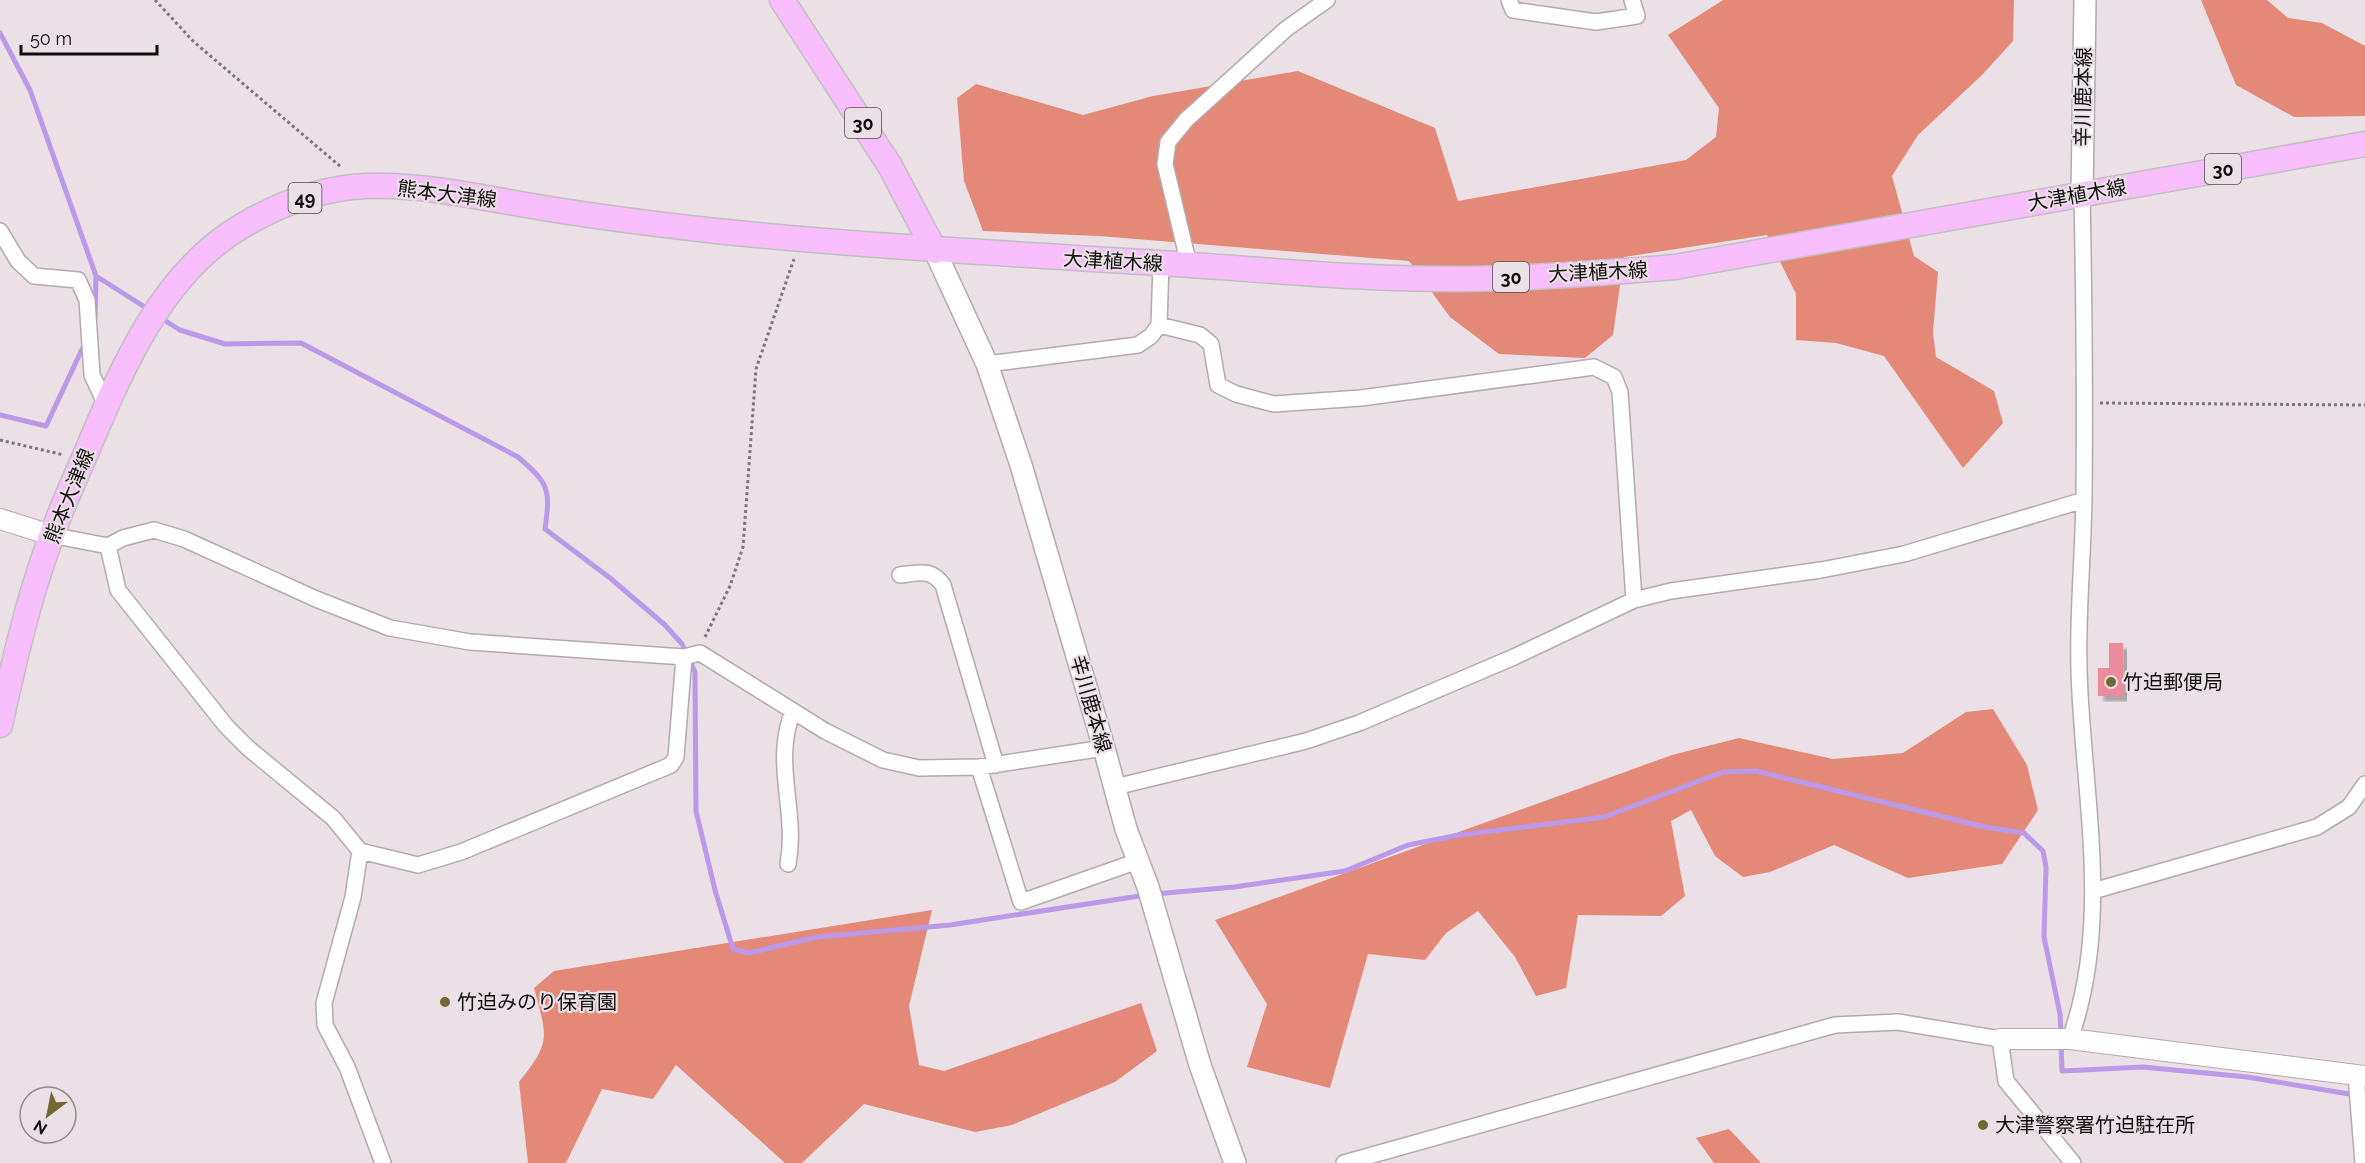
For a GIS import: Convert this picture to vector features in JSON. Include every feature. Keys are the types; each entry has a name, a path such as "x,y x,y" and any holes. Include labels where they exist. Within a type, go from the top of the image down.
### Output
{"main road":[{"name":"30","path":"782,0 890,166 935,251"},
{"name":"辛川鹿本線","path":"2082,194 2085,0"},
{"name":"大津植木線","path":"935,251 1364,276 1461,279 1608,273 1676,267 2365,144"},
{"name":"熊本大津線","path":"0,725 19,642 51,535 106,405 144,333 173,288 205,250 241,226 277,208 321,192 362,186 415,187 646,224 935,251"},
{"name":"辛川鹿本線","path":"935,251 987,364 1020,465 1115,787 1151,896 1200,1065 1234,1163"}],"street":[{"path":"1189,265 1165,164 1168,142 1186,120 1286,30 1327,0"},
{"path":"1509,0 1513,10 1596,22 1637,16 1632,0"},
{"path":"2062,1039 2080,1010 2093,928 2089,788 2080,692 2084,500 2082,194"},
{"path":"0,231 18,261 34,276 78,280 87,300 92,375 106,405"},
{"path":"987,364 1138,345 1151,336 1159,325 1161,263"},
{"path":"1159,325 1200,335 1211,344 1218,385 1236,394 1275,404 1361,398 1594,367 1614,377 1620,392 1634,600"},
{"path":"1115,787 1306,741 1359,723 1514,657 1634,600 1671,591 1821,570 1904,554 2084,500"},
{"path":"0,519 51,535 108,546 123,538 154,530 184,539 316,599 390,628 470,642 684,657 700,653 825,731 883,760 919,768 979,767 1104,748"},
{"path":"108,546 118,590 225,726 333,818 360,851 418,865 461,852 671,765 676,757 684,657"},
{"path":"900,575 927,572 937,576 943,585 996,765"},
{"path":"788,864 792,839 783,741 793,711"},
{"path":"979,767 1021,902 1138,861"},
{"path":"2093,891 2317,827 2349,807 2365,784"},
{"path":"360,851 353,897 324,1003 325,1025 347,1067 383,1163"},
{"path":"1344,1163 1835,1025 1898,1022 2000,1039 2062,1039 2361,1076 2362,1163"},
{"path":"2000,1039 2006,1081 2073,1163"}],"path":[{"path":"155,0 194,42 362,186"},
{"path":"684,657 706,636 730,586 743,547 756,369 801,239"},
{"path":"2084,403 2365,405"},
{"path":"0,440 84,459"}],"shaded area":[{"path":"1723,0 2014,0 2013,41 1982,75 1918,135 1892,176 1914,256 1938,272 1933,333 1936,357 1994,391 2003,423 1963,468 1884,356 1836,343 1796,340 1796,294 1767,235 1624,257 1613,335 1585,358 1499,354 1450,317 1409,261 1099,236 983,231 964,181 957,98 976,84 1083,115 1153,96 1298,71 1435,128 1458,201 1686,160 1716,137 1719,108 1668,35"},
{"path":"2201,0 2267,0 2288,18 2322,23 2365,46 2365,116 2294,117 2236,85"},
{"path":"1993,709 2027,765 2038,810 2002,864 1908,878 1834,845 1770,872 1743,877 1715,856 1691,810 1671,821 1685,896 1661,916 1578,915 1566,988 1536,996 1515,957 1478,911 1446,933 1425,960 1368,954 1330,1088 1247,1067 1267,1004 1215,920 1672,755 1739,738 1833,759 1903,753 1966,712"},
{"path":"932,910 909,1006 919,1065 944,1071 1141,1003 1157,1051 1115,1082 1012,1125 975,1132 864,1104 802,1163 785,1163 676,1065 653,1099 602,1089 566,1163 528,1163 519,1082 537,1057 544,1038 542,1018 534,988 554,971"},
{"path":"1729,1129 1761,1163 1714,1163 1696,1138"}],"building":[{"name":"竹迫郵便局","path":"2109,643 2123,643 2124,696 2098,696 2098,668 2109,668"}],"waterway":[{"path":"0,33 30,90 96,276 95,318"},
{"path":"96,276 151,311"},
{"path":"161,318 180,330 225,344 301,343 518,457 536,473 547,495 545,529 610,578 665,625 682,644 695,672 696,811 715,890 733,949 749,953 817,937 950,925 1146,895"},
{"path":"0,415 46,426 85,343"},
{"path":"1155,894 1234,887 1345,871 1408,845 1459,835 1604,817 1723,772 1756,771 1985,827 2024,833 2043,851 2046,867 2044,937 2060,1014 2061,1034"},
{"path":"2061,1043 2062,1071 2143,1067 2247,1077 2355,1095"}],"place":[{"name":"竹迫郵便局","path":"2111,682"},
{"name":"竹迫みのり保育園","path":"445,1002"},
{"name":"大津警察署竹迫駐在所","path":"1983,1125"}]}
